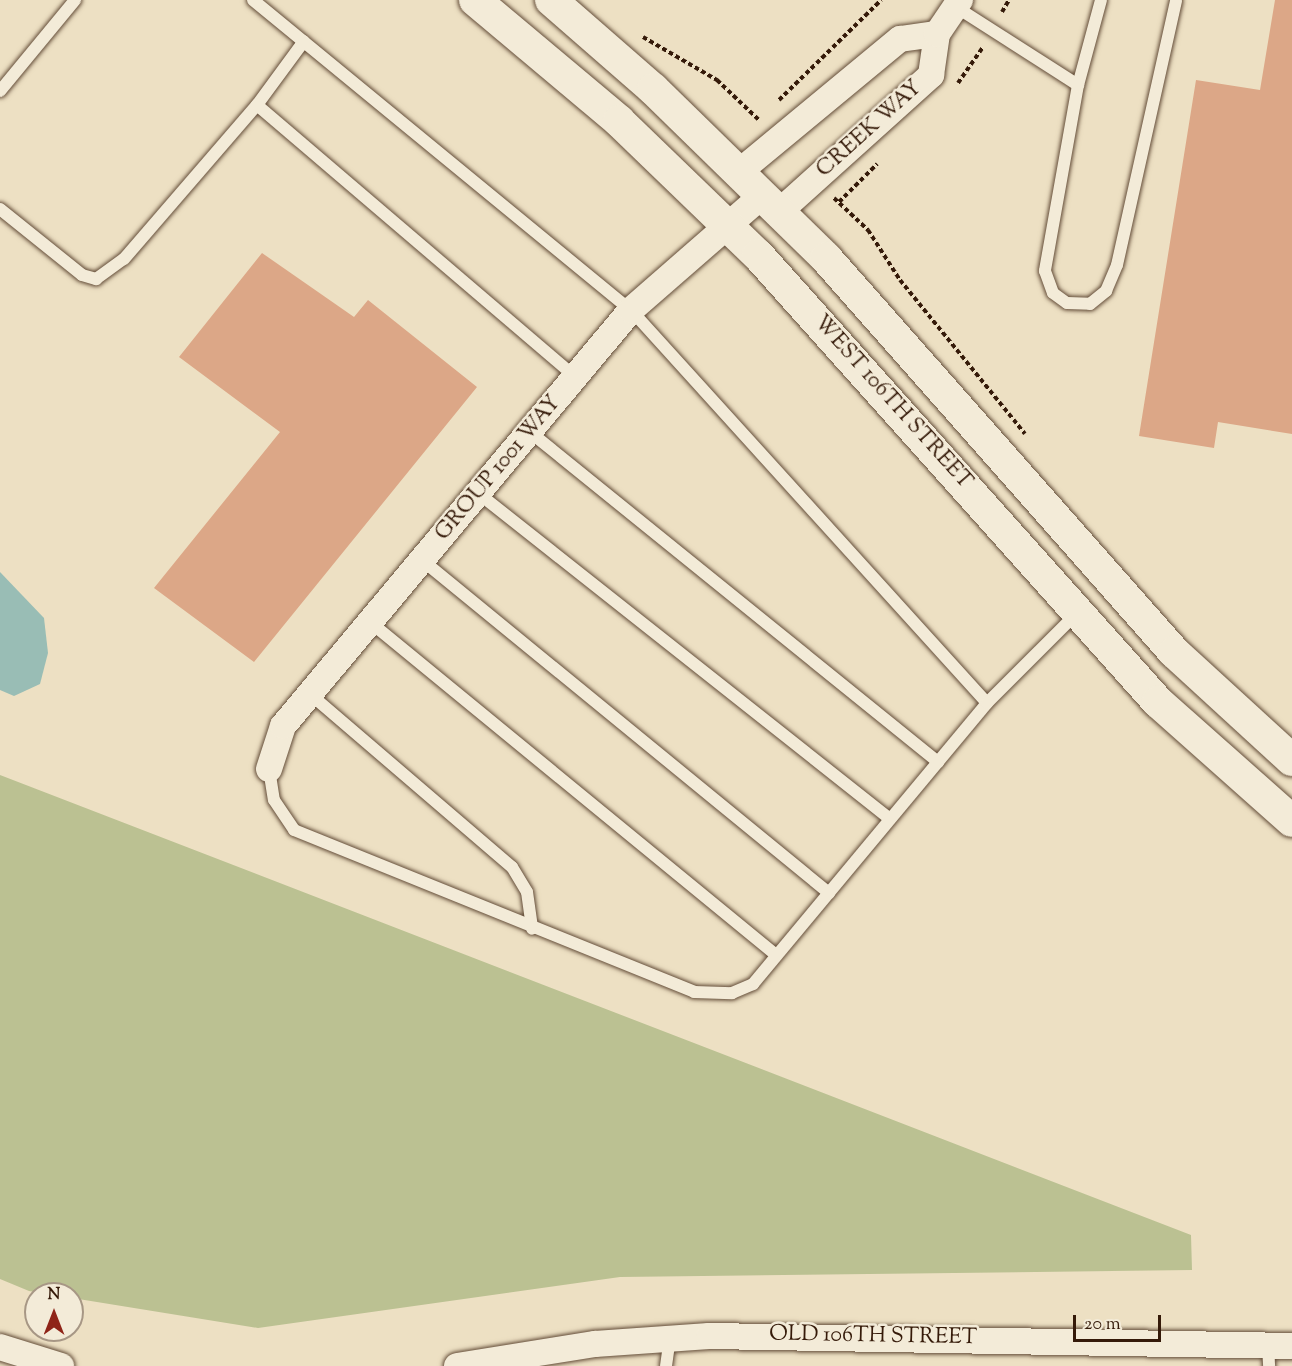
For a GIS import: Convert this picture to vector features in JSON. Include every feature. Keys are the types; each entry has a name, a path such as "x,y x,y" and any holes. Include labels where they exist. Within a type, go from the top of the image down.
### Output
{"street":[{"name":"WEST 106TH STREET","path":"475,0 619,121 727,225 1166,710 1292,821"},
{"name":"WEST 106TH STREET","path":"551,0 771,204 878,315 1174,652 1292,760"},
{"name":"CREEK WAY","path":"771,204 931,75 937,34 958,3"},
{"path":"739,172 900,39 937,34"},
{"name":"GROUP 1001 WAY","path":"269,769 283,726 631,310 727,225 771,204"},
{"name":"OLD 106TH STREET","path":"457,1366 550,1358 670,1338 860,1336 1276,1352"},
{"path":"0,1347 61,1366"}],"lane":[{"path":"0,91 75,0"},
{"path":"253,0 631,310 987,704"},
{"path":"1101,0 1078,85 1045,271 1053,293 1067,303 1090,303 1106,291 1117,265 1176,0"},
{"path":"958,3 1078,85"},
{"path":"0,209 82,275 96,279 124,259 257,105 304,41"},
{"path":"257,105 576,377"},
{"path":"530,432 938,762"},
{"path":"478,493 890,819"},
{"path":"422,560 829,893"},
{"path":"269,769 274,800 294,830 531,929 693,992 732,993 753,984 987,704 1078,612"},
{"path":"369,622 776,955"},
{"path":"309,694 512,867 527,892 531,929"},
{"path":"666,1366 670,1338"}],"path":[{"path":"775,104 881,0"},
{"path":"633,30 717,80 759,120 767,112"},
{"path":"839,202 868,230 900,280 1028,437"}],"green space":[{"path":"0,775 1191,1235 1192,1270 620,1277 258,1328 84,1300 84,1282 24,1282 24,1289 0,1279"}],"water":[{"path":"0,572 44,618 48,653 40,684 14,696 0,690"}],"building":[{"path":"1275,0 1292,0 1292,434 1218,422 1214,448 1139,436 1196,80 1260,90"},
{"path":"262,253 354,317 368,300 477,387 254,662 154,588 280,432 179,357"}]}
